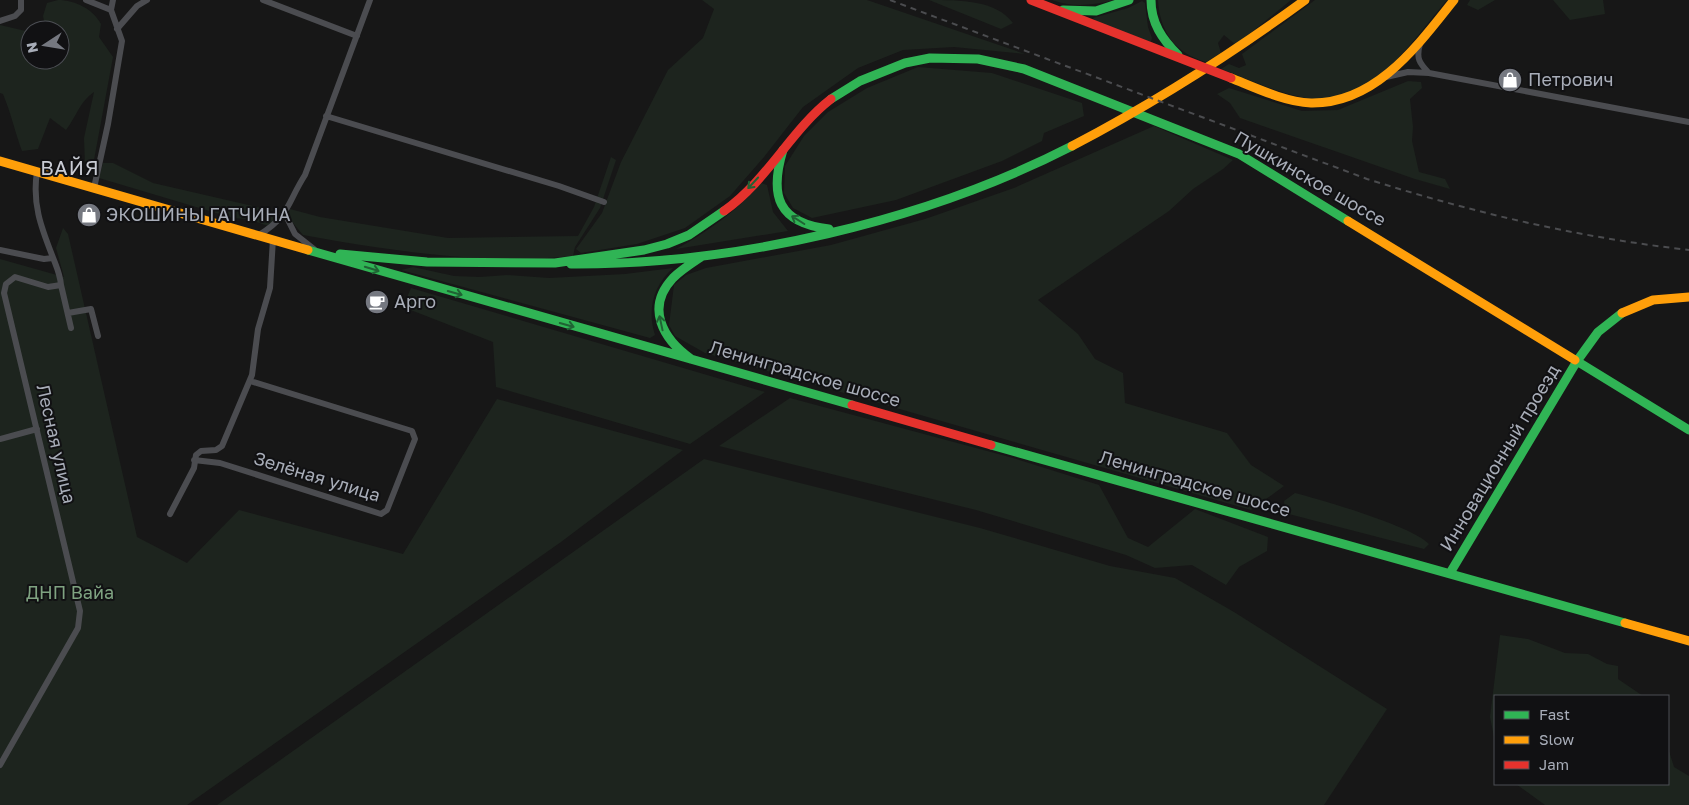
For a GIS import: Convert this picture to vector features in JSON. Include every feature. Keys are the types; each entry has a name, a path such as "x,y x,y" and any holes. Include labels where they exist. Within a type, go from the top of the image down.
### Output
{"main road":[{"path":"1032,0 1285,97 1313,103 1337,100 1386,77 1421,40 1454,0"},
{"path":"1048,7 1072,11 1096,11 1129,0"},
{"path":"1151,0 1152,21 1168,46 1182,58"},
{"path":"0,161 319,252 427,262 555,264 618,264 701,257 845,229 938,202 1009,176 1106,130 1238,49 1305,0"},
{"name":"Пушкинское шоссе","path":"555,264 644,250 689,235 728,208 813,113 836,94 860,81 905,63 930,58 978,59 1024,70 1240,154 1689,430"},
{"path":"785,146 775,174 775,191 780,206 794,219 807,226 845,229"},
{"name":"Ленинградское шоссе","path":"319,252 397,276 1689,641"},
{"path":"691,359 671,344 664,333 659,318 660,305 672,279 701,257"},
{"name":"Инновационный проезд","path":"1450,573 1577,360 1598,331 1614,316 1647,302 1666,297 1689,297"}],"street":[{"path":"0,21 15,16 21,10 21,0"},
{"path":"86,0 111,10"},
{"path":"94,188 118,71 122,41 111,10 113,0"},
{"path":"118,29 137,6 147,0"},
{"path":"263,0 356,36"},
{"path":"259,235 278,223 285,214 295,190 305,175 370,0"},
{"path":"1421,40 1417,54 1418,61 1429,74"},
{"path":"1386,77 1408,72 1429,74 1689,122"},
{"path":"326,116 559,186 604,202"},
{"path":"37,172 35,207 52,258 60,273 71,328"},
{"path":"285,214 295,234 319,252"},
{"path":"170,514 194,468 194,460 201,451 216,450 222,446 250,381 258,329 270,288 273,239"},
{"path":"0,250 44,259 52,258"},
{"name":"Лесная улица","path":"0,765 2,757 78,628 80,611 37,429 4,305 6,284 16,277 48,287 61,284"},
{"path":"68,314 92,309 98,336"},
{"name":"Зелёная улица","path":"194,460 220,463 381,514 387,510 415,439 412,431 250,381"},
{"path":"0,439 37,429"}],"green space":[{"path":"64,0 83,6 93,14 101,24 99,37 113,57 94,160 85,165 84,138 94,92 82,105 66,130 50,118 38,149 22,151 6,101 3,94 0,93 0,25 20,30 20,70 70,70 70,20 44,20 43,16 47,3"},
{"path":"702,0 867,0 1025,54 954,47 903,50 858,68 803,107 764,157 730,196 685,228 637,244 581,253 576,249 602,213 621,162 668,70 703,38 714,9"},
{"path":"929,0 965,1 987,6 1006,15 1013,23 1001,29"},
{"path":"1052,0 1115,0 1084,5 1060,3"},
{"path":"1158,0 1291,0 1236,45 1224,35 1218,43 1221,53 1206,62 1186,53 1171,40 1162,22"},
{"path":"1315,0 1447,0 1394,63 1361,88 1343,95 1323,99 1299,97 1221,69 1229,64 1239,68 1246,65 1242,54"},
{"path":"1470,0 1495,0 1478,10 1467,5"},
{"path":"1553,0 1603,0 1605,14 1570,20"},
{"path":"1142,1 1145,3 1148,27 1152,38 1151,42 1096,22 1093,18 1128,8"},
{"path":"918,67 992,73 1082,103 1084,116 1044,133 1042,141 1002,161 896,200 812,218 793,208 784,193 785,166 804,136 828,112 867,88"},
{"path":"1408,81 1421,82 1422,88 1410,99 1413,127 1412,141 1419,172 1445,179 1450,189 1415,179 1240,118 1230,103 1217,94 1229,88 1302,111 1338,110"},
{"path":"1154,126 1233,160 1193,189 1169,211 1038,300 1078,334 1095,359 1123,373 1125,403 1227,433 1251,465 1284,486 1251,510 705,353 675,336 669,325 674,285 686,275 706,268 831,245 925,219 1014,188"},
{"path":"611,157 616,160 600,208 575,247 573,256 505,259 471,258 404,251 303,235 288,217 290,209 320,217 448,238 578,236 594,207"},
{"path":"103,163 113,163 153,183 261,208 274,214 276,221 268,226 248,219 233,218 99,178"},
{"path":"761,183 767,185 773,212 788,231 676,249 722,220"},
{"name":"ДНП Вайа","path":"63,228 68,234 137,537 187,563 239,510 403,554 497,399 683,450 561,542 187,805 0,805 0,259 64,277 56,248"},
{"path":"413,267 454,276 507,275 549,278 625,274 673,268 656,291 652,308 655,335 650,338 401,270"},
{"path":"411,288 765,392 690,444 496,387 493,342 403,307"},
{"path":"790,398 1013,458 1099,485 1128,538 1148,547 1195,509 1268,537 1267,551 1239,567 1226,585 1192,565 1155,568 1126,555 976,510 719,446"},
{"path":"704,459 980,528 1110,566 1175,578 1234,612 1387,709 1324,805 217,805"},
{"path":"1295,493 1345,507 1405,529 1429,544 1424,549 1285,513 1284,501"},
{"path":"1500,635 1528,639 1565,653 1588,654 1607,664 1618,666 1618,679 1642,695 1494,695 1494,737 1490,717"},
{"path":"1669,751 1674,767 1689,776 1689,805 1545,805 1517,785 1669,785"}],"railway":[{"path":"890,0 1367,179 1447,203 1566,231 1689,250"}],"traffic: fast":[{"path":"1063,10 1096,11 1129,0"},
{"path":"1151,0 1153,16 1158,30 1178,55"},
{"path":"831,99 860,81 905,63 930,58 978,59 1024,69 1239,154 1348,221"},
{"path":"571,264 698,257 828,234 893,217 955,196 1015,173 1072,146"},
{"path":"783,150 777,181 778,194 782,205 798,221 829,229"},
{"path":"340,254 427,262 555,263 644,250 667,244 689,235 724,211"},
{"path":"308,250 852,405"},
{"path":"691,359 672,342 666,332 659,312 660,300 673,278 701,257"},
{"path":"1450,573 1577,361 1598,332 1622,313"},
{"path":"1575,360 1689,430"},
{"path":"991,445 1625,623"}],"traffic: slow":[{"path":"1072,146 1191,78 1305,0"},
{"path":"1231,78 1271,94 1301,102 1334,101 1356,94 1375,83 1410,53 1454,0"},
{"path":"0,161 308,250"},
{"path":"1348,221 1575,360"},
{"path":"1622,313 1653,300 1689,297"},
{"path":"1625,623 1689,641"}],"traffic: jam":[{"path":"1031,0 1231,78"},
{"path":"724,211 753,185 803,125 831,99"},
{"path":"852,405 991,445"}],"place":[{"name":"Петрович","path":"1510,80"},
{"name":"ЭКОШИНЫ ГАТЧИНА","path":"89,215"},
{"name":"Арго","path":"377,302"}],"district":[{"name":"ВАЙЯ","path":"70,168"}]}
